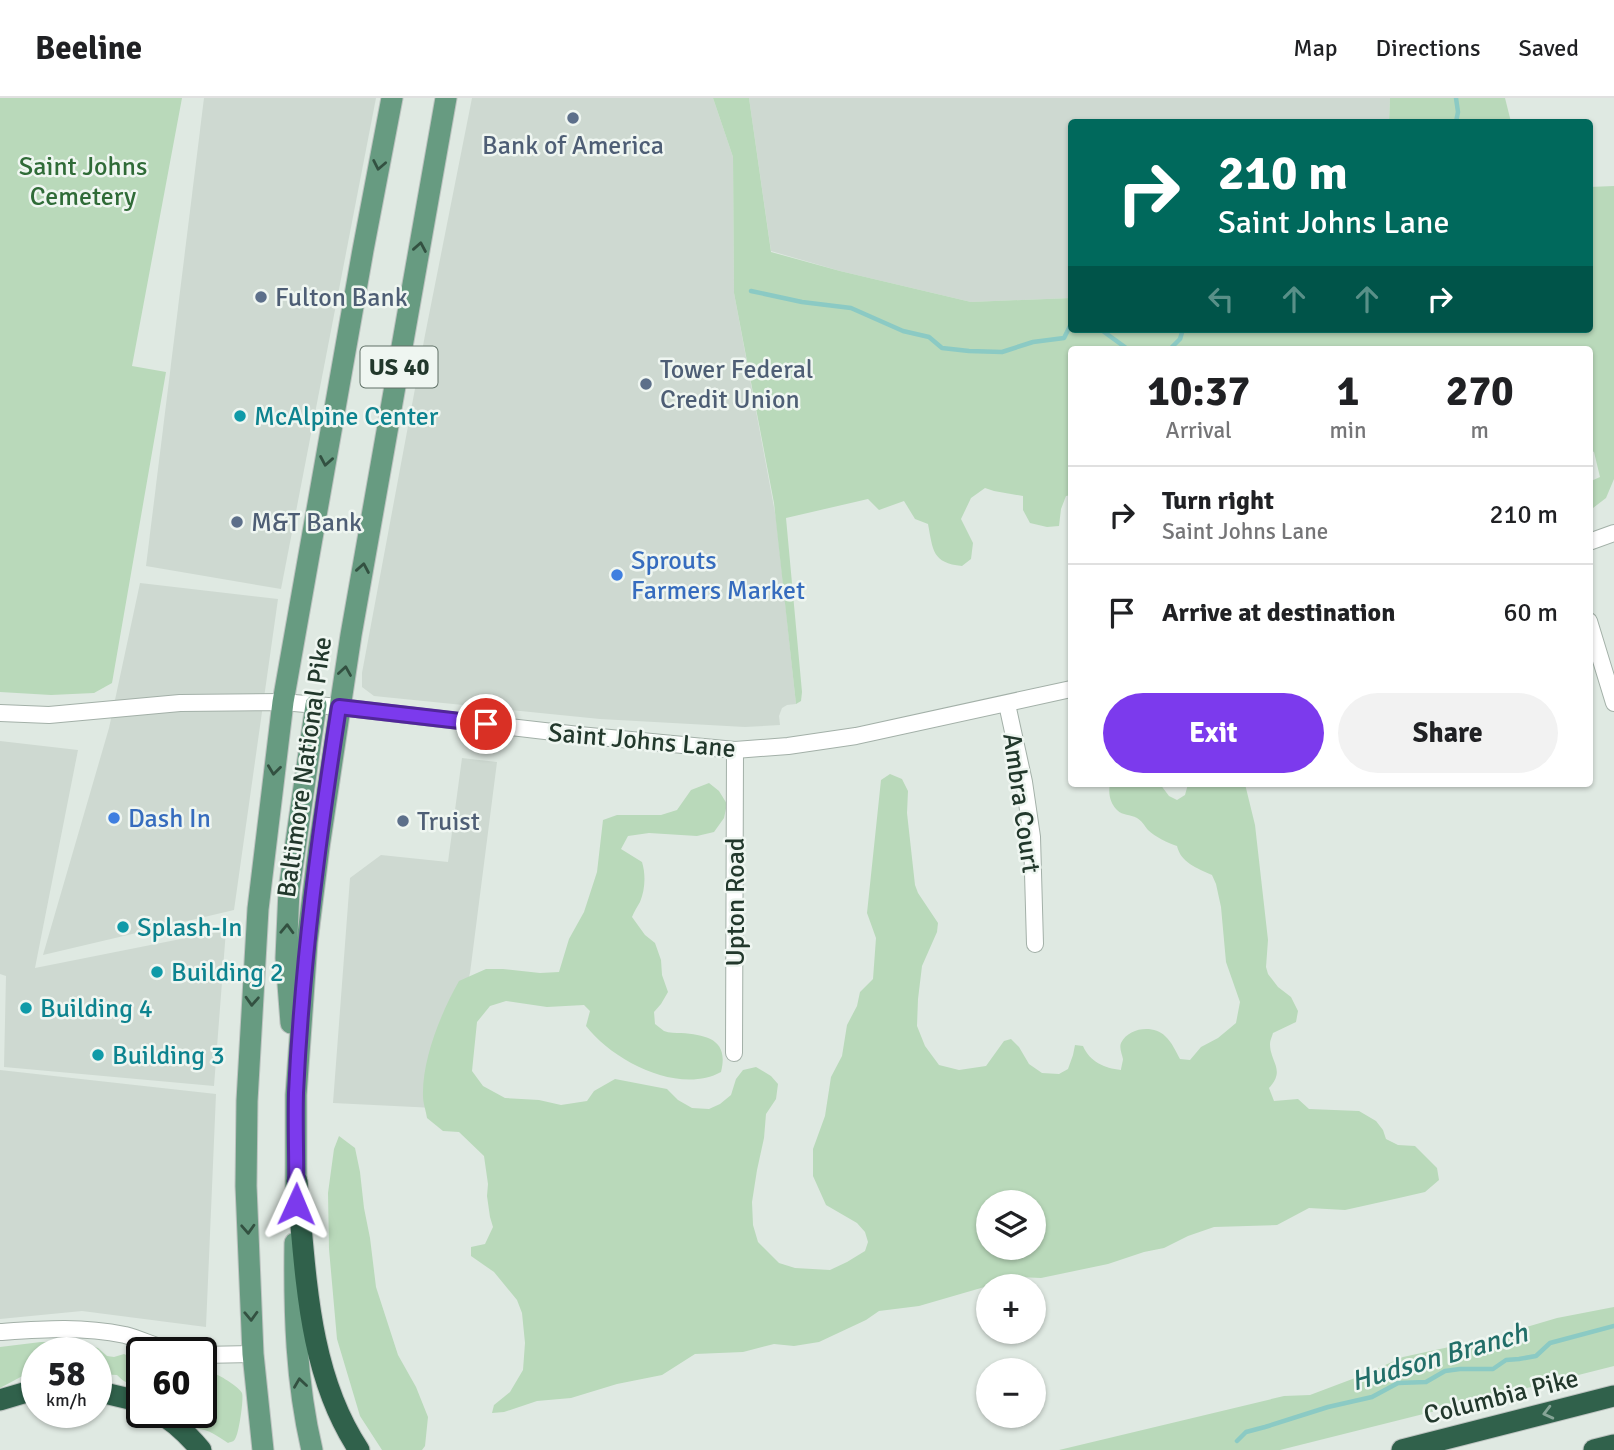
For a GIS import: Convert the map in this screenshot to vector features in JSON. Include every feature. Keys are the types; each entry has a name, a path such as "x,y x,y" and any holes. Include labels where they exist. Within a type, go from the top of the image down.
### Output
{"highway":[{"path":"296,1181 312,1323 324,1374 350,1436 359,1450"},
{"path":"0,1399 21,1393"},
{"name":"Columbia Pike","path":"1402,1450 1614,1396"},
{"path":"179,1428 201,1450"},
{"path":"1594,1450 1614,1445"}],"main road":[{"name":"Baltimore National Pike","path":"263,1450 253,1354 246,1186 248,1088 258,909 283,702 392,98"},
{"name":"Baltimore National Pike","path":"312,1450 298,1362 295,1296 296,1095 307,942 339,707 446,98"},
{"path":"296,1095 286,958 289,890 316,705"}],"street":[{"path":"1593,541 1614,533"},
{"path":"1593,634 1614,703"},
{"name":"Saint Johns Lane","path":"0,713 49,715 177,704 283,702 736,750 856,736 1068,690"},
{"name":"Ambra Court","path":"1007,704 1024,782 1032,837 1035,944"},
{"name":"Upton Road","path":"734,1053 736,750"},
{"path":"0,1332 64,1328 132,1337"},
{"path":"217,1355 253,1354"}],"shaded area":[{"path":"204,98 376,98 281,589 146,566"},
{"path":"472,98 713,98 733,157 734,293 776,518 796,704 782,708 780,725 745,727 600,719 374,696 362,687 362,673 425,335"},
{"path":"749,98 1390,98 1389,119 1068,119 1068,298 971,302 840,271 771,251"},
{"path":"140,583 278,599 234,910 43,955 109,728"},
{"path":"0,741 78,750 35,968 226,930 214,1086 4,1067 6,976 0,974"},
{"path":"462,758 497,762 470,973 435,1108 333,1103 350,878 381,855 448,862"},
{"path":"0,1070 216,1094 206,1327 82,1311 0,1319"}],"green space":[{"name":"Saint Johns Cemetery","path":"0,98 182,98 132,366 166,372 112,683 94,693 51,695 0,692"},
{"path":"713,98 749,98 771,252 971,302 1068,298 1068,333 1593,333 1593,187 1614,186 1614,479 1606,498 1593,508 1593,480 1600,477 1593,451 1593,346 1068,346 1068,496 1061,509 1059,526 1047,527 1030,523 1023,510 1023,496 985,488 971,498 961,519 973,543 971,559 962,566 939,558 933,548 928,524 915,519 904,501 879,510 868,499 786,518 802,692 801,701 796,704 774,503 734,293 733,157"},
{"path":"1390,98 1505,98 1510,119 1389,119"},
{"path":"890,774 902,779 908,791 907,813 915,885 938,923 937,932 922,966 917,1026 925,1046 939,1065 959,1070 986,1066 1004,1041 1011,1039 1029,1064 1042,1073 1059,1074 1068,1069 1075,1045 1083,1046 1098,1063 1121,1070 1121,1043 1130,1034 1142,1029 1160,1032 1170,1041 1180,1059 1190,1060 1201,1047 1218,1038 1236,1023 1240,1002 1226,962 1216,884 1212,875 1182,857 1177,846 1154,835 1139,819 1119,812 1110,798 1110,787 1162,787 1169,796 1177,800 1185,795 1187,787 1246,787 1255,825 1268,940 1266,967 1278,987 1291,997 1298,1011 1296,1022 1273,1033 1270,1041 1277,1071 1269,1088 1274,1101 1298,1099 1309,1109 1359,1111 1376,1121 1386,1139 1398,1145 1415,1146 1437,1168 1439,1180 1425,1192 1345,1210 1309,1208 1277,1225 1214,1227 1164,1248 1108,1264 1046,1277 1046,1274 976,1274 976,1289 919,1306 879,1311 819,1342 794,1346 774,1344 743,1352 695,1354 662,1375 617,1384 571,1398 537,1401 504,1412 492,1413 494,1405 510,1392 523,1370 525,1343 522,1313 517,1300 494,1272 471,1256 471,1247 485,1244 493,1227 484,1156 459,1132 443,1131 427,1118 423,1099 429,1052 439,1022 459,981 486,969 559,972 569,939 584,912 597,872 603,820 617,815 661,815 677,810 691,790 709,783 719,791 727,804 724,818 714,832 697,836 649,833 628,836 621,849 642,862 643,893 632,917 645,935 655,943 668,992 654,1012 655,1024 666,1032 700,1035 714,1041 722,1053 721,1072 704,1078 686,1079 648,1071 630,1062 598,1039 586,1026 590,1011 584,1005 547,1007 506,1001 490,1006 477,1022 472,1071 483,1086 505,1098 539,1100 561,1105 587,1101 594,1091 615,1079 667,1089 678,1100 692,1108 709,1109 731,1095 736,1079 743,1070 756,1067 778,1084 776,1099 766,1114 752,1202 753,1225 758,1242 779,1263 795,1268 830,1270 865,1251 868,1242 865,1232 857,1223 826,1205 813,1176 813,1149 825,1116 831,1077 842,1056 847,1025 857,1006 860,992 873,979 876,938 867,913 881,780"},
{"path":"339,1136 355,1148 376,1287 398,1355 416,1387 428,1417 425,1446 422,1450 382,1450 360,1416 337,1339 329,1249 328,1193 334,1149"},
{"path":"1614,1307 1614,1366 1280,1450 1059,1450 1284,1396 1310,1395 1403,1357 1486,1339 1557,1318"},
{"path":"21,1344 21,1377 0,1388 0,1347"},
{"path":"124,1354 126,1382 112,1375 112,1357"},
{"path":"218,1375 242,1393 242,1408 232,1442 228,1443 207,1431 195,1428 217,1428"}],"waterway":[{"path":"1456,98 1457,119"},
{"path":"751,291 802,302 851,308 903,331 929,337 942,348 1002,352 1033,342 1064,338 1068,330"},
{"path":"1106,333 1123,346"},
{"path":"1173,346 1182,333"},
{"name":"Hudson Branch","path":"1237,1441 1246,1432 1328,1407 1372,1397 1398,1383 1426,1382 1445,1371 1493,1369 1506,1360 1536,1356 1550,1343 1614,1326"}],"place":[{"name":"Bank of America","path":"573,118"},
{"name":"Fulton Bank","path":"261,297"},
{"name":"Tower Federal Credit Union","path":"646,384"},
{"name":"McAlpine Center","path":"240,416"},
{"name":"M&T Bank","path":"237,522"},
{"name":"Sprouts Farmers Market","path":"617,575"},
{"name":"Dash In","path":"114,818"},
{"name":"Truist","path":"403,821"},
{"name":"Splash-In","path":"123,927"},
{"name":"Building 2","path":"157,972"},
{"name":"Building 4","path":"26,1008"},
{"name":"Building 3","path":"98,1055"}],"route":[{"path":"296,1204 296,1095 307,942 339,707 486,724"}]}
